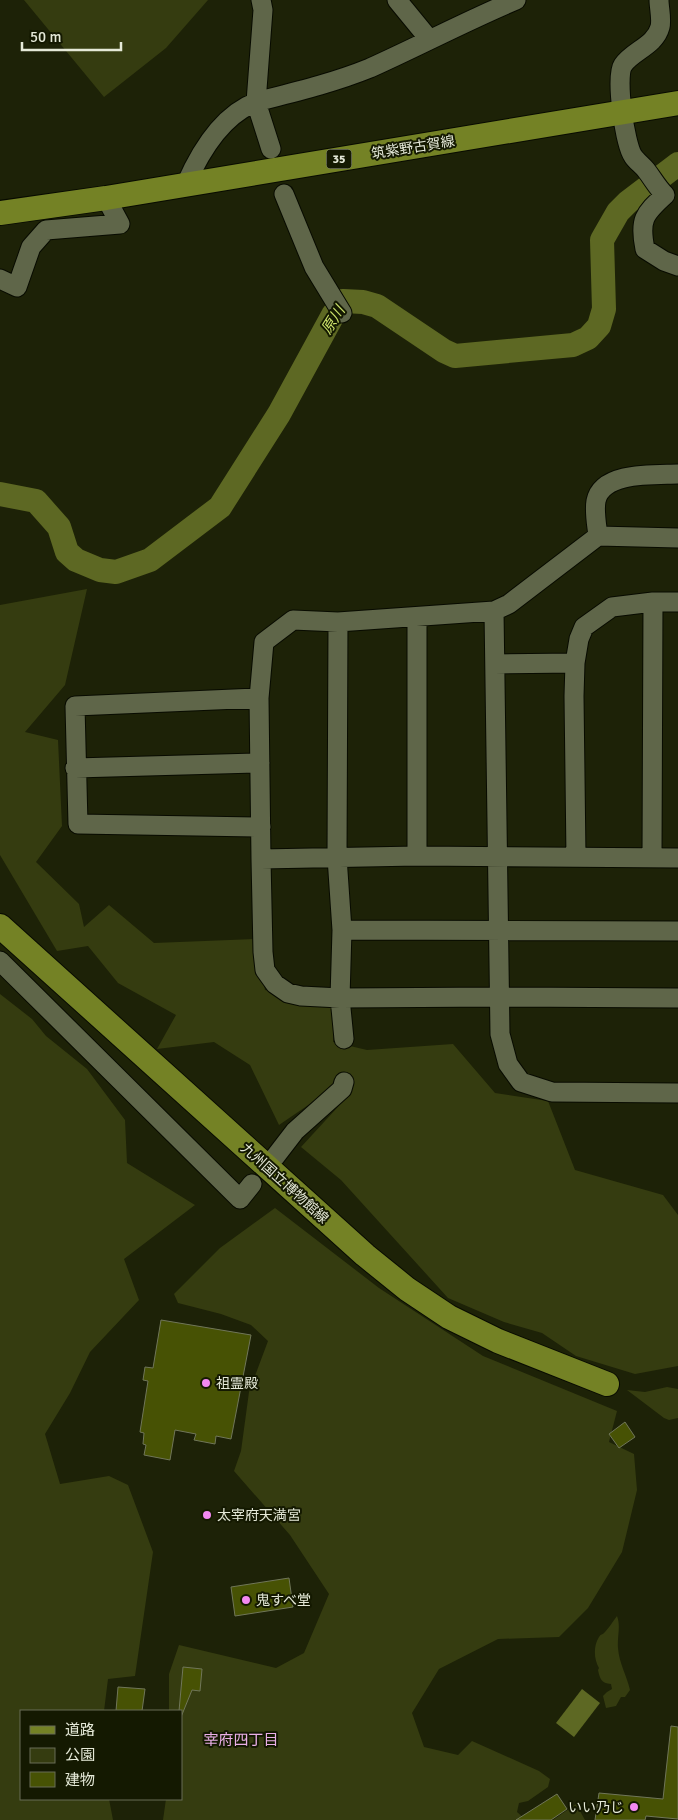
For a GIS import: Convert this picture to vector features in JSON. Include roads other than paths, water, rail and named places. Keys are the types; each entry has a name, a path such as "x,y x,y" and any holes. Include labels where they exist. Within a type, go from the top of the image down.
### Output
{"main road":[{"name":"筑紫野古賀線","path":"0,212 106,198 678,103"},
{"name":"九州国立博物館線","path":"0,926 406,1289 449,1317 498,1341 607,1384"}],"street":[{"path":"261,0 263,10 256,102 271,149"},
{"path":"397,0 429,39"},
{"path":"186,184 195,163 226,120 244,106 320,86 369,68 516,0"},
{"path":"659,0 660,27 653,39 632,55 621,67 622,112 628,144 633,157 646,170 665,195 651,208 644,219 643,238 645,249 664,261 678,266"},
{"path":"284,194 314,267 342,313"},
{"path":"0,278 17,287 31,247 46,230 120,224 106,198"},
{"path":"598,536 596,501 602,489 611,481 637,476 678,474"},
{"path":"678,538 598,536 509,604 494,611 338,622 293,620 264,642 259,698 262,952 266,970 275,984 288,993 301,996 340,998 678,998"},
{"path":"652,858 654,602"},
{"path":"576,858 575,663 579,639 584,626 612,607 654,602 678,602"},
{"path":"494,611 500,1034 508,1064 521,1082 552,1092 678,1093"},
{"path":"417,617 417,856"},
{"path":"338,622 337,857 342,930 340,998 344,1039"},
{"path":"494,664 575,663"},
{"path":"259,698 75,706 75,768 78,824 260,827"},
{"path":"75,768 260,764"},
{"path":"261,859 417,856 678,858"},
{"path":"342,930 678,931"},
{"path":"0,961 240,1199 252,1184"},
{"path":"274,1158 295,1131 342,1089 344,1082"}],"waterway":[{"name":"原川","path":"0,494 36,501 59,527 67,552 76,560 100,570 116,572 150,560 220,507 279,414 333,315 343,301 363,302 377,306 444,351 455,356 573,345 588,338 599,326 604,309 602,240 618,212 628,202 678,164"}],"place":[{"name":"祖霊殿","path":"206,1383"},
{"name":"太宰府天満宮","path":"207,1515"},
{"name":"鬼すべ堂","path":"246,1600"},
{"name":"いい乃じ","path":"634,1807"}],"district":[{"name":"宰府四丁目","path":"241,1740"}]}
